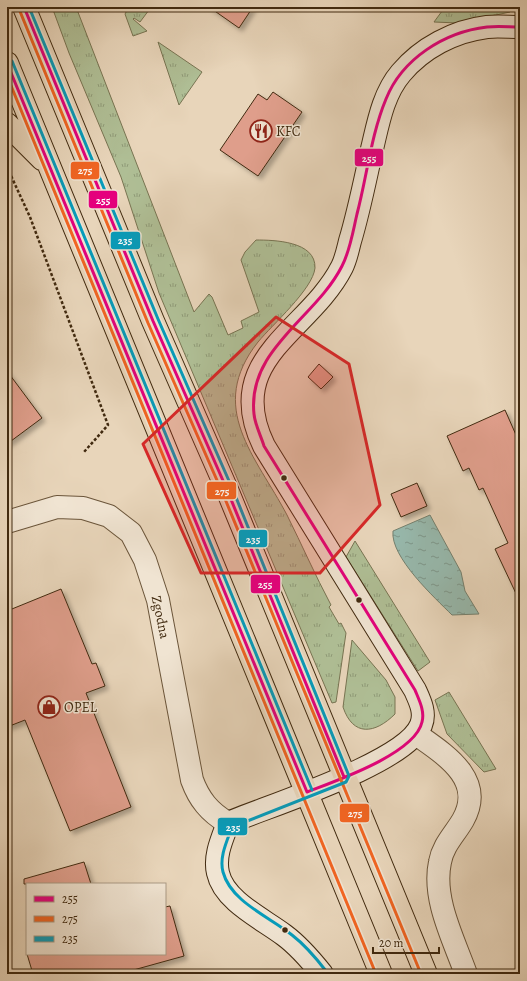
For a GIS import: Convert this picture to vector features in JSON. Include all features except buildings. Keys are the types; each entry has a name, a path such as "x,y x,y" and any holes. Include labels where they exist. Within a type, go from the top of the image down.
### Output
{"highway":[{"path":"24,7 153,321 228,492 426,974"},
{"path":"7,63 381,974"},
{"path":"7,124 48,165"}],"street":[{"path":"322,974 306,953 283,934 228,894 218,874 217,861 219,847 228,823 344,777 398,750 416,734 423,718 423,710 415,690 271,459 254,420 251,398 253,386 266,360 325,292 343,265 355,224 380,117 389,94 400,74 414,59 446,39 487,27 520,27"},
{"name":"Zgodna","path":"7,522 57,507 83,508 109,516 130,533 145,560 158,600 192,780 202,802 218,818 228,823"},
{"path":"416,734 450,758 461,771 468,789 469,805 463,819 445,847 440,863 439,877 442,902 466,974"}],"path":[{"path":"7,167 30,217 108,425 84,452"}],"highlighted area":[{"path":"276,317 349,364 380,505 320,573 201,573 143,444"}],"green space":[{"path":"52,7 76,7 194,312 209,294 212,297 228,335 243,328 241,321 259,312 241,260 245,252 256,240 283,242 302,247 309,252 313,259 315,268 313,277 300,296 258,342 243,366 236,389 236,410 241,431 250,452 287,515 331,605 329,607 339,624 341,623 346,633 336,702 332,703 159,293 121,177 69,53"},
{"path":"129,7 144,7 149,10 140,22 134,18 133,19 147,31 133,36 125,14"},
{"path":"445,7 511,7 510,12 458,23 434,22"},
{"path":"158,42 202,72 179,105"},
{"path":"355,541 430,662 418,671 346,557"},
{"path":"352,640 386,680 395,697 395,714 380,726 365,729 359,728 347,717 343,707"},
{"path":"449,692 496,769 484,772 447,734 435,700"}],"water":[{"path":"430,515 461,572 465,591 479,614 452,615 425,588 406,565 399,553 394,541 393,531"}],"transit line":[{"name":"255","path":"24,7 153,321 228,492 344,777"},
{"name":"235","path":"29,7 158,319 233,490 349,776 346,782 232,827 224,849 222,861 223,872 227,883 234,892 252,908 297,939 326,971"},
{"name":"275","path":"19,9 148,323 223,494 421,974"},
{"name":"255","path":"7,63 307,792 372,765 405,745 416,734 422,722 423,714 415,690 264,446 254,414 255,391 261,371 272,352 330,285 345,260 351,241 373,141 381,113 393,85 402,72 426,50 440,41 455,35 487,27 520,27"},
{"name":"235","path":"12,61 312,790"},
{"name":"275","path":"7,76 376,974"}],"place":[{"name":"KFC","path":"261,131"},
{"name":"OPEL","path":"49,707"}]}
